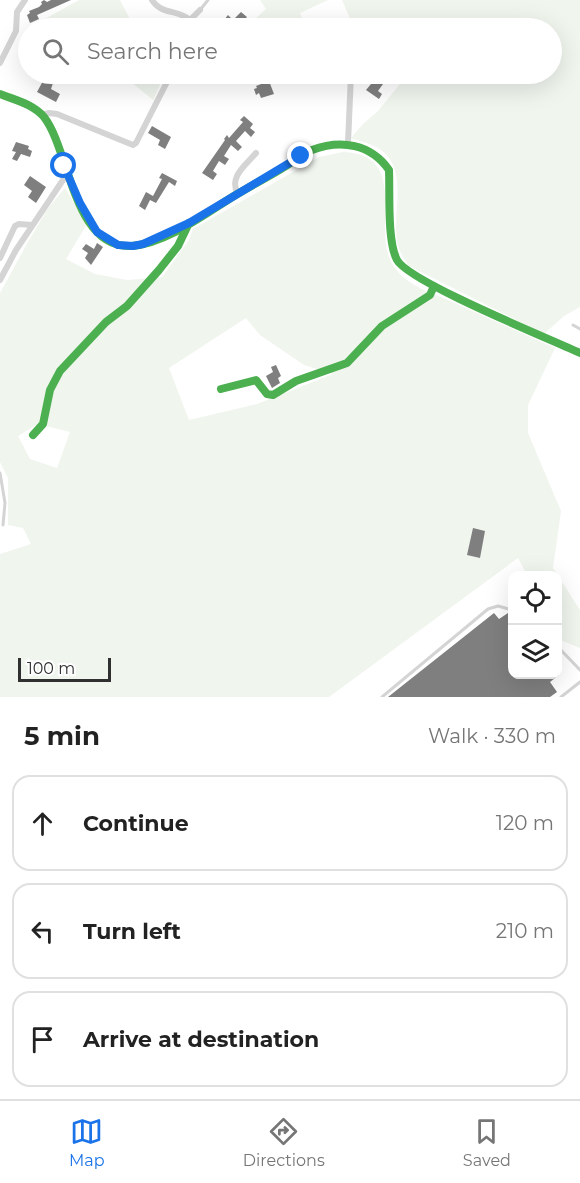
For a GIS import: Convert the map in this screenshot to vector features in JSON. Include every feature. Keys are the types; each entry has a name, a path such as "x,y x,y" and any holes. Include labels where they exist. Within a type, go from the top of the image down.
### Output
{"street":[{"path":"0,63 16,32 17,12 25,0"},
{"path":"152,0 161,10 188,18"},
{"path":"192,18 200,10"},
{"path":"42,115 57,114 133,145 166,84"},
{"path":"348,143 351,84"},
{"path":"0,94 42,115 50,128 67,174 92,225 106,239 118,245 143,244 189,223 313,149 348,143 368,148 385,162 390,176 392,248 398,262 405,270 434,286 580,353"},
{"path":"238,194 234,187 235,177 256,153"},
{"path":"0,280 32,225 67,174"},
{"path":"33,435 43,424 50,390 60,372 106,322 127,306 153,277 178,246 189,223"},
{"path":"0,258 15,226 32,225"},
{"path":"221,389 256,380 267,394 273,395 296,381 346,363 382,326 430,295 434,286"}],"lane":[{"path":"200,10 208,0"},
{"path":"573,325 580,329"},
{"path":"0,473 5,503 3,525"},
{"path":"382,697 488,609 498,606 508,609"},
{"path":"562,651 580,670"},
{"path":"561,697 580,682"}],"shaded area":[{"path":"79,0 120,0 129,18 46,18"},
{"path":"260,0 328,0 300,13 302,18 256,18 266,9"},
{"path":"342,0 580,0 580,307 564,316 544,334 409,266 397,241 398,188 392,164 385,154 374,146 351,138 378,111 400,84 562,84 562,18 350,18"},
{"path":"133,84 160,84 153,100"},
{"path":"343,152 364,156 376,165 383,178 385,194 386,246 392,264 400,274 414,285 555,348 528,405 528,433 561,511 553,568 555,571 525,571 518,558 329,697 0,697 0,554 31,544 23,528 8,525 8,478 0,462 0,293 48,208 65,188 87,224 66,259 95,274 127,280 162,277 189,240 193,229 319,157","holes":["246,318 260,335 304,365 333,374 257,404 189,420 169,368","38,424 70,432 57,468 30,459 18,436"]},
{"path":"562,582 580,610 580,648 562,641"}],"building":[{"path":"71,0 37,15 38,18 28,18 29,11 39,7 41,2"},
{"path":"241,12 247,17 246,18 235,18"},
{"path":"41,84 53,84 51,89 60,94 56,102 37,92"},
{"path":"270,84 274,94 261,98 259,93 256,95 254,89 257,88 256,86"},
{"path":"371,84 383,84 378,91 382,94 379,99 366,90"},
{"path":"244,116 253,124 250,128 255,132 251,137 245,131 236,141 242,147 238,151 231,145 224,156 229,159 225,165 219,161 213,171 217,174 213,180 202,173 227,135 229,138 243,122 240,120"},
{"path":"152,126 171,137 165,149 158,145 160,140 148,133"},
{"path":"16,142 29,146 28,149 32,151 30,157 21,154 17,161 12,159 16,152 12,151"},
{"path":"162,173 177,181 175,186 169,182 156,203 150,200 145,210 139,206 146,192 153,196 162,179 159,178"},
{"path":"30,176 46,187 36,203 28,197 32,191 24,185"},
{"path":"97,243 103,247 91,265 85,258 88,253 82,249 86,244 94,249"},
{"path":"276,365 281,376 278,378 280,383 272,388 266,376 273,372 271,367"},
{"path":"473,528 485,531 480,558 467,555"},
{"path":"494,613 499,619 508,613 508,679 554,679 550,682 557,692 550,697 388,697"}],"traffic: fast":[{"path":"0,94 18,100 44,117 53,132 85,215 97,232 112,243 131,246 144,244 171,234 308,152 334,145 364,149 382,161 389,170 392,241 397,260 407,270 452,295 580,353"},
{"path":"33,435 43,424 50,390 60,371 106,322 127,306 159,270 178,246 189,223"},
{"path":"221,389 256,380 267,394 273,395 296,381 347,363 382,326 430,295 434,286"}],"route":[{"path":"64,166 80,203 97,232 118,245 133,246 143,244 189,223 301,156"}]}
